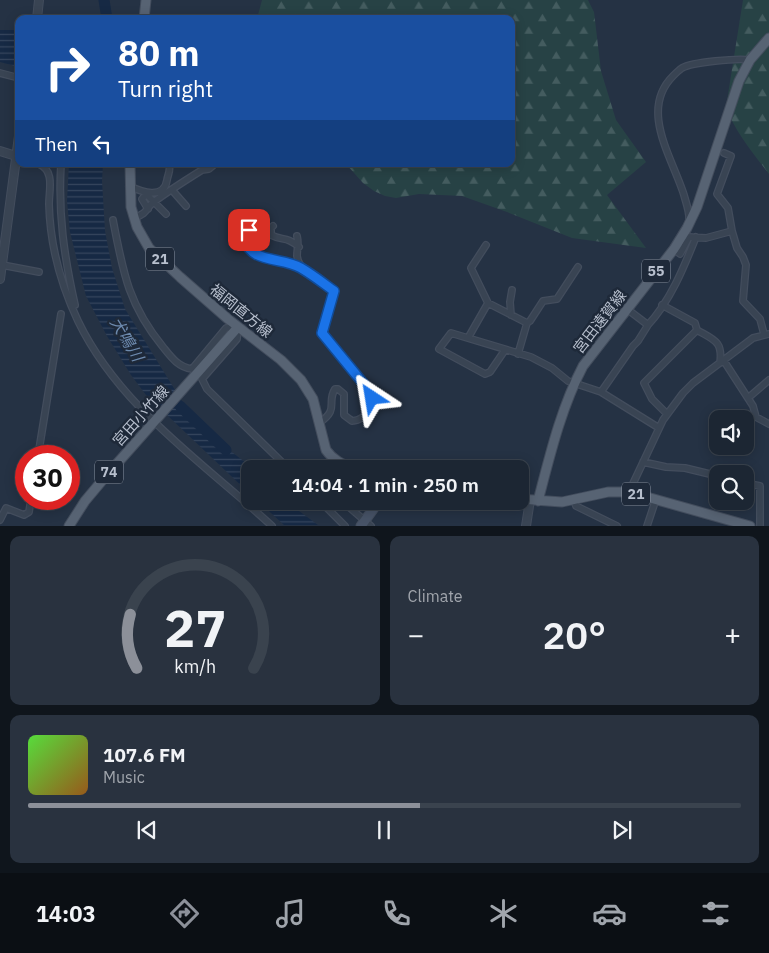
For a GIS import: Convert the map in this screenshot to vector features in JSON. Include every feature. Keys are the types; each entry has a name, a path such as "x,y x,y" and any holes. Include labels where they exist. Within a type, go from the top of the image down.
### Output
{"main road":[{"path":"144,15 146,0"},
{"name":"宮田遠賀線","path":"534,500 574,383 583,366 674,249 687,228 697,207 738,82 750,60 769,38"},
{"name":"福岡直方線","path":"130,167 129,197 134,218 149,248 238,327 281,360 301,380 313,399 323,442 330,456"},
{"name":"宮田小竹線","path":"69,526 85,500 238,327"},
{"path":"330,456 336,460"},
{"name":"21","path":"529,500 562,502 608,492 629,492 750,526"},
{"path":"365,524 374,510"}],"street":[{"path":"37,15 39,0"},
{"path":"687,228 690,214 660,133 658,115 660,98 668,82 681,68 692,64 738,58 750,60"},
{"path":"0,73 15,77"},
{"path":"0,151 15,155"},
{"path":"629,492 667,414 693,383 753,338 766,334 760,319 743,301 746,265 737,248 728,208 717,194 731,156 724,152"},
{"path":"0,279 15,167"},
{"path":"43,167 49,173 49,205 53,245 60,276 78,321 98,357 114,379 154,422 272,526"},
{"path":"61,167 59,200 62,234 78,321"},
{"path":"148,209 142,198 146,194 157,193 167,185 170,167"},
{"path":"134,218 145,213 153,202 202,170 211,167"},
{"path":"130,186 146,194 166,214"},
{"path":"172,190 186,206"},
{"path":"113,220 126,282 132,298 153,335 173,360 186,368 192,369 226,328 238,327 237,339 202,378 207,389 280,460"},
{"path":"273,226 270,232 272,235 289,239 298,247"},
{"path":"249,230 243,236 245,244 250,250 262,258 290,263 301,268 334,291 322,333 367,388 372,402 361,420 352,421 344,415 344,394 335,389 331,412 319,423"},
{"path":"674,249 680,254 690,237 706,238 732,231"},
{"path":"297,236 297,255 301,268"},
{"path":"602,392 655,317 686,263 696,237"},
{"path":"486,245 471,268 488,303 527,323"},
{"path":"2,265 38,272"},
{"path":"518,354 527,323 543,301 557,298 578,267"},
{"path":"511,315 510,302 512,290"},
{"path":"468,338 488,303"},
{"path":"662,305 695,323 697,330 718,343 722,351 722,362 753,406 756,417 769,424"},
{"path":"627,309 647,326"},
{"path":"40,445 61,314"},
{"path":"667,414 652,399 644,383 697,330"},
{"path":"505,350 490,372 485,374 439,350 451,333 531,357 552,368 568,381 602,392 659,428"},
{"path":"748,398 769,380"},
{"path":"329,460 330,456"},
{"path":"643,462 709,474"},
{"path":"754,485 760,486 760,526"},
{"path":"647,526 656,499"},
{"path":"526,526 534,500"},
{"path":"574,500 576,506 617,526"},
{"path":"0,520 6,508 24,515 29,510"},
{"path":"329,510 345,526"},
{"path":"351,510 365,524"}],"green space":[{"path":"262,0 588,0 594,12 601,71 616,120 646,162 607,195 646,248 572,238 462,196 419,194 396,198 385,196 363,183 349,167 515,167 515,15 258,15"},
{"path":"743,0 769,0 769,174 739,134 726,107"}],"water":[{"path":"0,30 15,30 15,66 0,62"},
{"path":"69,167 103,167 105,231 112,268 125,309 196,424 242,460 241,485 146,395 131,375 107,336 86,296 70,232 67,201"},
{"path":"268,510 298,510 318,525 284,525"}],"waterway":[{"path":"104,0 106,15"},
{"name":"犬鳴川","path":"180,406 226,450"}],"route":[{"path":"249,230 243,236 245,244 250,250 262,258 290,263 301,268 334,291 335,293 322,333 367,388 372,398"}]}
